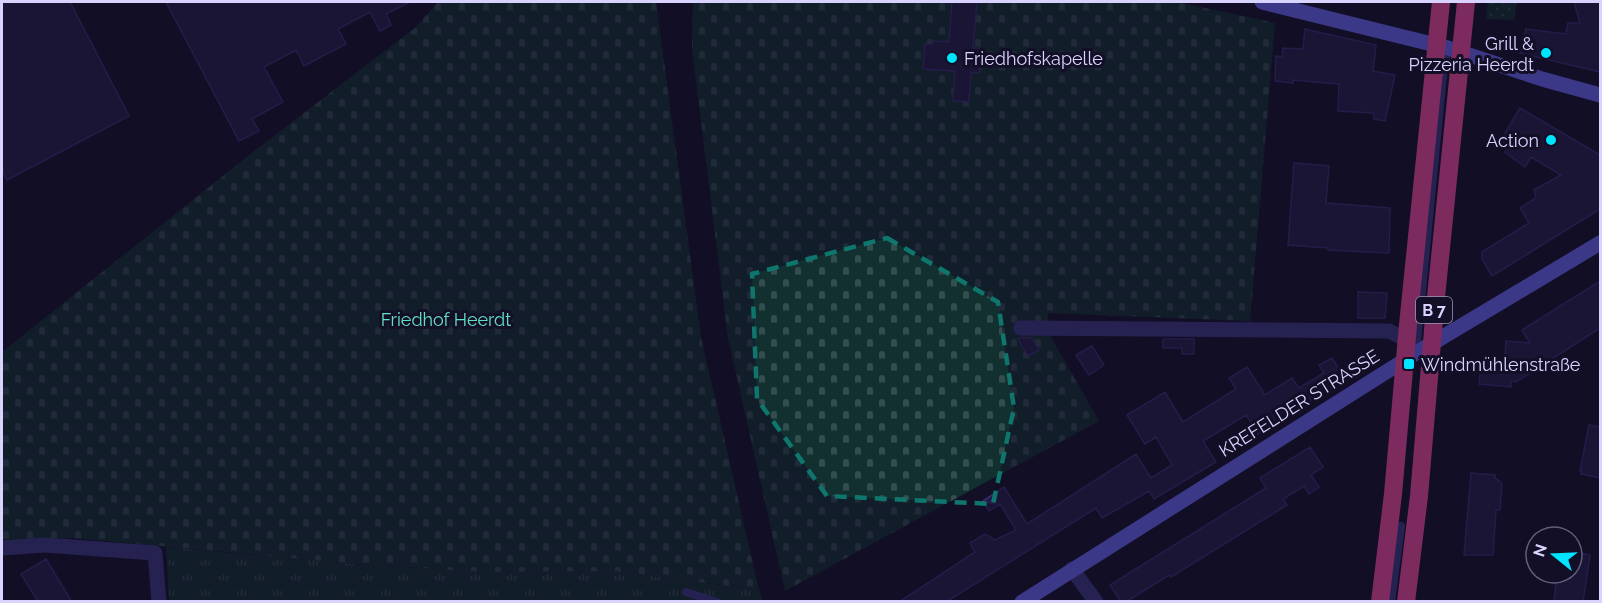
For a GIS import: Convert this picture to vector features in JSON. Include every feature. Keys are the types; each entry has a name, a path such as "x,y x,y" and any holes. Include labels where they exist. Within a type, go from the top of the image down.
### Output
{"highway":[{"name":"B 7","path":"1380,602 1393,494 1440,9"},
{"name":"B 7","path":"1406,602 1419,496 1435,307 1465,10"}],"main road":[{"path":"1262,2 1448,48 1542,79 1600,95"},
{"name":"KREFELDER STRASSE","path":"1022,602 1416,353 1600,243"}],"street":[{"path":"1021,328 1389,331 1405,339 1416,353"},
{"path":"2,548 45,545 155,553 159,602"},
{"path":"1072,569 1096,602"}],"lane":[{"path":"1416,353 1443,75 1448,48"},
{"path":"1391,602 1401,526"},
{"path":"686,592 717,602"}],"highlighted area":[{"path":"887,238 998,302 1014,408 993,504 827,496 757,399 752,274"}],"green space":[{"name":"Friedhof Heerdt","path":"438,2 656,2 701,337 759,590 615,571 483,572 355,564 73,538 2,542 2,352 253,152 416,27"},
{"path":"693,2 1177,2 1275,23 1250,321 1048,313 1048,332 1099,421 785,591 728,338 692,49"},
{"path":"1488,2 1517,2 1514,20 1486,19"},
{"path":"166,547 355,564 483,572 615,571 759,590 763,601 169,601"}],"building":[{"path":"2,2 70,2 129,116 7,180 2,169"},
{"path":"166,2 410,2 386,14 391,25 380,31 370,12 338,29 346,44 304,66 296,50 264,67 283,102 252,119 259,131 239,141"},
{"name":"Friedhofskapelle","path":"952,2 977,2 973,48 980,48 979,73 971,72 969,102 953,101 955,71 923,69 925,44 933,44 933,41 949,42"},
{"path":"1574,2 1600,2 1600,72 1520,53 1526,29 1566,34 1568,23 1580,23"},
{"path":"1305,29 1376,45 1373,71 1395,75 1385,121 1374,119 1374,113 1338,111 1339,84 1293,80 1293,83 1275,81 1276,56 1282,57 1283,48 1303,49"},
{"path":"1520,108 1600,155 1600,209 1492,276 1482,259 1482,252 1529,223 1520,208 1536,198 1534,190 1561,175 1531,157 1525,167 1505,152 1510,145 1501,140"},
{"path":"1294,163 1329,166 1326,203 1390,208 1389,253 1328,250 1328,248 1288,245"},
{"path":"1600,281 1600,328 1516,382 1511,381 1511,387 1479,384 1481,363 1504,365 1506,341 1530,343 1522,330"},
{"path":"1358,292 1387,293 1385,318 1358,318"},
{"path":"1032,338 1039,350 1028,356 1018,339"},
{"path":"1163,339 1194,339 1194,354 1182,354 1182,348 1163,348"},
{"path":"1092,346 1104,365 1089,375 1076,355"},
{"path":"1332,358 1346,380 1258,434 1246,415 1203,441 1216,462 1154,499 1149,491 1102,518 1096,508 946,602 899,602 975,552 970,543 985,534 995,540 1016,530 1000,504 989,511 983,501 1004,487 1027,524 1136,454 1151,478 1172,465 1156,437 1145,444 1127,415 1165,392 1183,422 1236,389 1229,378 1247,367 1265,395 1292,378 1299,388 1324,373 1319,365"},
{"path":"1589,425 1600,427 1600,478 1581,474 1582,471 1580,471"},
{"path":"1310,447 1323,467 1311,475 1319,487 1309,494 1304,486 1283,499 1287,505 1171,577 1169,575 1126,602 1121,602 1110,585 1266,488 1260,478"},
{"path":"1471,473 1495,475 1495,478 1502,483 1500,510 1496,510 1493,555 1464,555"},
{"path":"1584,554 1590,555 1583,602 1554,602 1556,585 1584,585"},
{"path":"46,559 72,602 38,602 21,574"}],"place":[{"name":"Grill & Pizzeria Heerdt","path":"1546,53"},
{"name":"Friedhofskapelle","path":"952,58"},
{"name":"Action","path":"1551,140"},
{"name":"Windmühlenstraße","path":"1409,364"}]}
